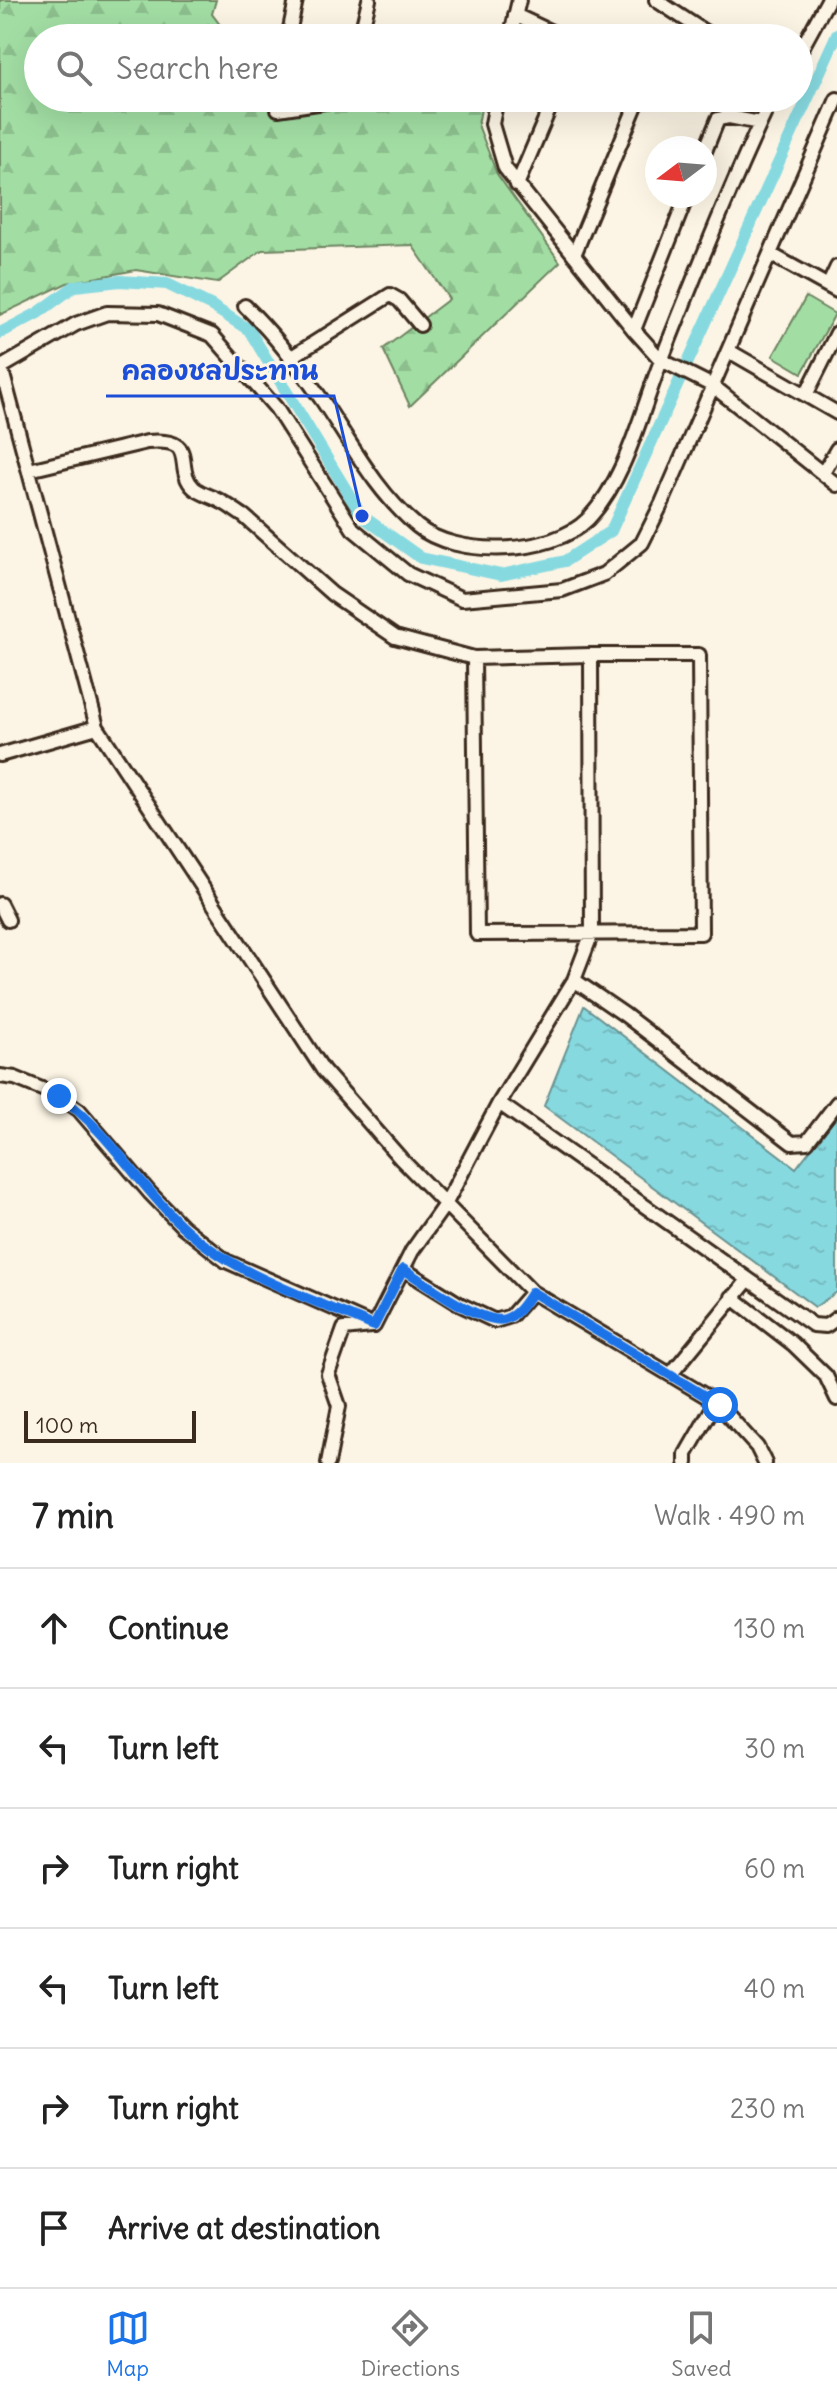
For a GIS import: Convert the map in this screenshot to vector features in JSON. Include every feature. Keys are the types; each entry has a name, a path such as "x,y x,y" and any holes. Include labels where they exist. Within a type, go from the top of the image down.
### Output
{"street":[{"path":"291,24 296,0"},
{"path":"363,24 369,0"},
{"path":"513,24 519,0"},
{"path":"656,0 693,24"},
{"path":"813,27 828,0"},
{"path":"515,15 534,24"},
{"path":"765,1463 757,1447 716,1402 532,1292 401,1159 323,1070 97,727 1,367 76,324 107,313 158,314 182,321 212,335 276,408 353,529 408,574 462,599 562,590 604,574 642,543 729,351 837,99"},
{"path":"494,112 492,124 505,168 661,360 713,386 837,485"},
{"path":"517,185 548,112"},
{"path":"574,255 633,112"},
{"path":"245,306 290,358 322,401 346,441 418,528 448,541 488,550 536,544 562,536 586,522 613,488 661,360 765,112"},
{"path":"711,136 718,119 729,117 760,123"},
{"path":"634,330 682,208"},
{"path":"770,254 833,288 837,267"},
{"path":"290,358 390,295 399,300 420,325"},
{"path":"806,395 837,333"},
{"path":"729,351 837,413"},
{"path":"29,470 165,440 175,444 183,455 193,487 244,516 359,615 395,637 474,658 699,655 701,933 477,934 474,658"},
{"path":"823,473 837,449"},
{"path":"374,1326 412,1251 446,1203 499,1103 574,980 592,933 591,655"},
{"path":"0,755 97,727"},
{"path":"0,904 8,920"},
{"path":"574,980 625,1015 792,1143 807,1142 837,1103"},
{"path":"0,1076 15,1078 59,1096 79,1110 182,1226 226,1261 374,1326"},
{"path":"499,1103 813,1325 826,1326 837,1318"},
{"path":"403,1269 461,1305 495,1321 511,1316 532,1292"},
{"path":"671,1374 748,1280"},
{"path":"732,1297 793,1344 826,1376 837,1399"},
{"path":"328,1463 339,1406 328,1374 344,1329 374,1326"},
{"path":"686,1463 686,1454 716,1402"}],"green space":[{"path":"0,0 216,0 212,14 220,24 24,24 24,112 480,112 478,125 497,174 560,262 410,406 383,349 449,299 412,245 262,250 217,283 136,270 67,283 0,315"},
{"path":"806,297 835,314 802,373 773,356"}],"water":[{"path":"584,1006 796,1168 837,1116 837,1292 815,1307 544,1106"}],"waterway":[{"path":"813,87 837,34"},
{"path":"0,333 38,313 75,286 120,281 167,284 212,306 249,330 362,516 421,558 501,575 565,561 611,531 802,112"}],"place":[{"name":"คลองชลประทาน","path":"362,516"}],"route":[{"path":"59,1096 79,1110 182,1226 226,1261 374,1326 403,1269 461,1305 495,1321 519,1310 532,1292 720,1405"}]}
